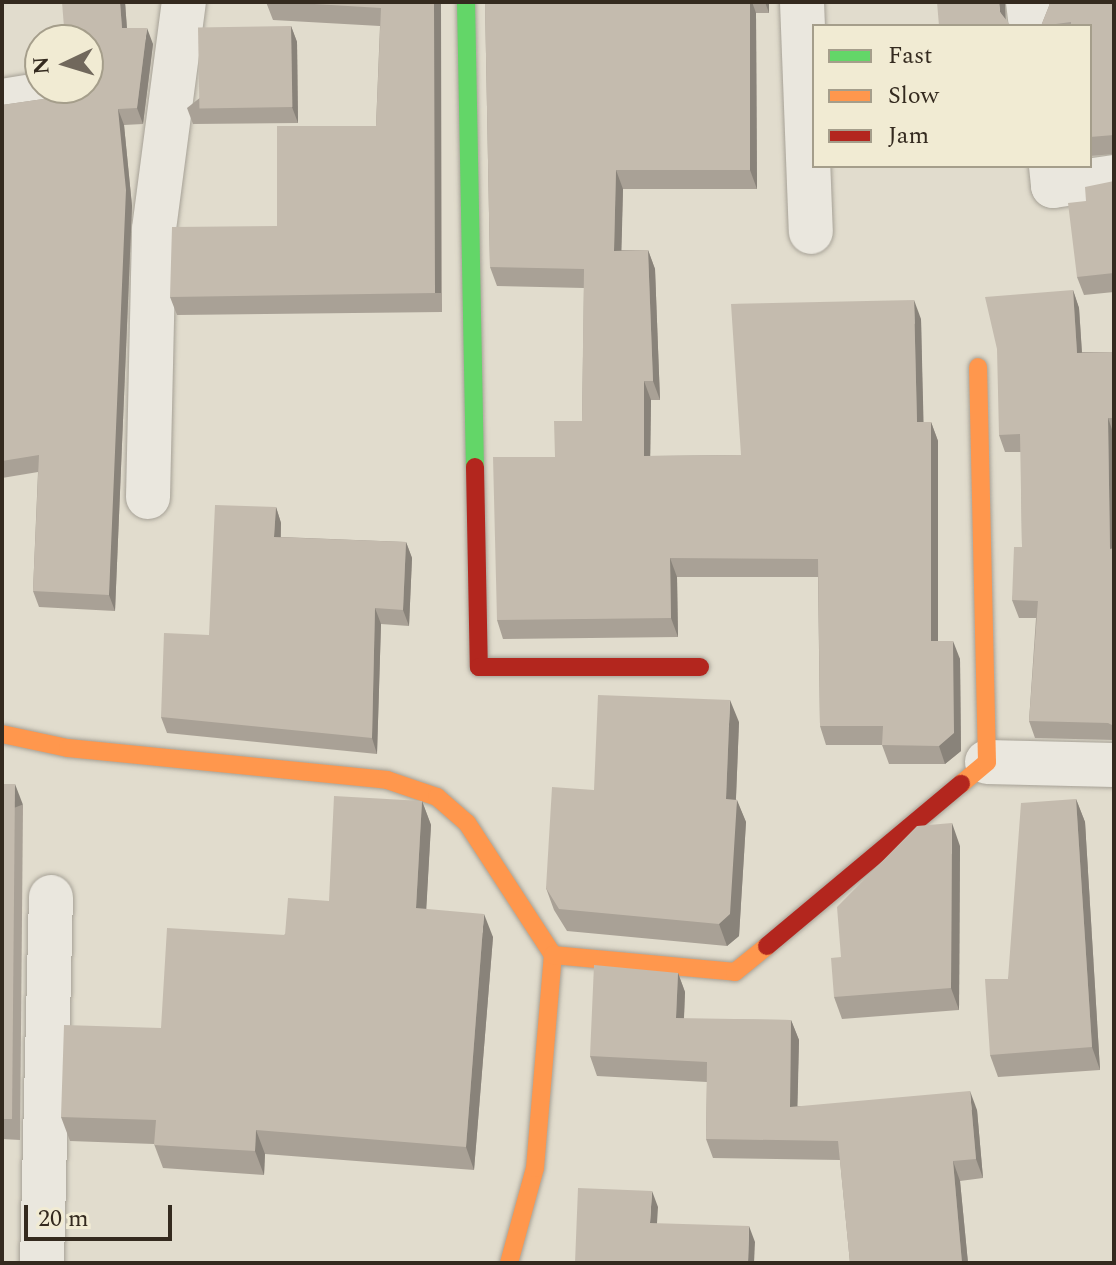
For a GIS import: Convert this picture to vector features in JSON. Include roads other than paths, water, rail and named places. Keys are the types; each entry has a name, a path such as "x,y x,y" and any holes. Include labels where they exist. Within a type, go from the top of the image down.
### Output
{"street":[{"path":"148,497 154,229 184,2"},
{"path":"466,2 479,667 700,667"},
{"path":"802,2 811,232"},
{"path":"1028,2 1031,24"},
{"path":"2,101 24,97"},
{"path":"1051,168 1053,186 1114,177"},
{"path":"978,367 987,762"},
{"path":"2,734 387,780 437,797 467,823 553,955 535,1168 509,1263"},
{"path":"553,955 735,972 987,762 1114,765"},
{"path":"42,1263 51,897"}]}
